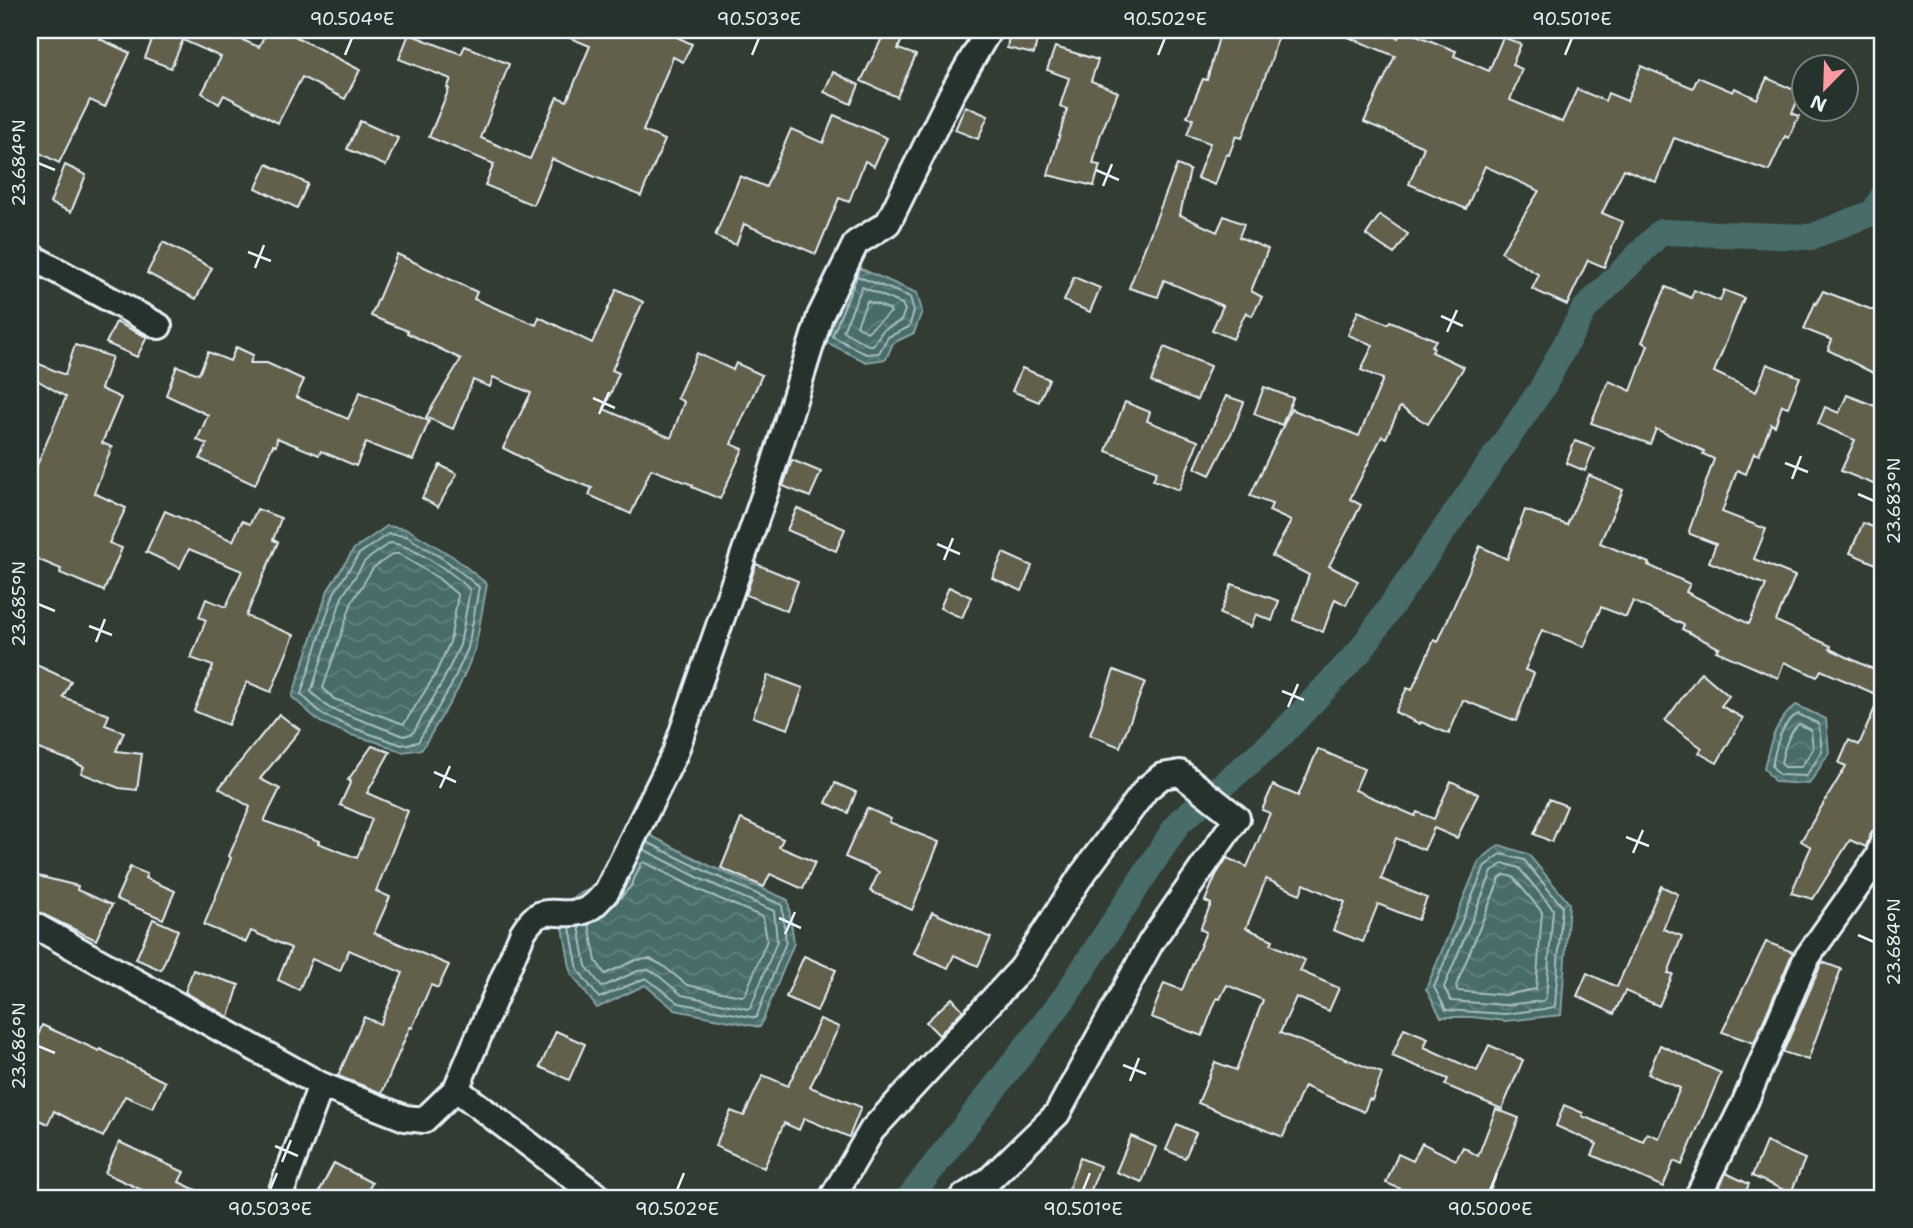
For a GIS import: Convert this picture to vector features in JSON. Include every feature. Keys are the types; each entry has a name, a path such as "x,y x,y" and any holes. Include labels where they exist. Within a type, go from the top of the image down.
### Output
{"street":[{"path":"30,923 321,1085 405,1118 424,1120 456,1089 531,919 545,912 581,912 596,904 607,891 675,753 767,487 820,316 856,243 888,223 951,95 989,30"},
{"path":"30,256 159,326"},
{"path":"832,1198 872,1130 1022,968 1079,878 1146,789 1162,776 1180,773 1237,818 1151,942 1057,1114 989,1180 962,1198"},
{"path":"1697,1198 1745,1101 1806,959 1881,852"},
{"path":"279,1198 321,1085"},
{"path":"456,1089 600,1198"}],"water":[{"path":"852,265 917,293 922,311 914,333 893,343 886,359 866,362 822,340"},
{"path":"387,526 407,529 452,556 487,584 475,650 458,689 422,749 402,752 320,722 292,697 328,590 354,549"},
{"path":"1796,705 1826,719 1829,753 1809,784 1775,782 1764,768 1778,725"},
{"path":"630,825 710,866 788,900 794,943 760,1027 675,1010 645,985 597,1008 571,973 559,904 594,887 609,871"},
{"path":"1499,845 1528,854 1569,903 1561,1015 1505,1021 1441,1017 1426,989 1479,861"}],"building":[{"path":"30,30 105,30 100,39 130,53 105,107 90,100 59,163 30,148"},
{"path":"156,30 219,30 259,47 267,30 283,30 360,70 345,99 302,77 278,123 224,95 219,104 202,93 221,57 183,40 171,68 145,58"},
{"path":"551,30 662,30 692,44 683,62 673,57 643,131 665,140 641,196 552,159 533,205 485,185 494,164 429,137 451,79 399,59 409,34 461,54 465,46 509,64 481,138 530,159 557,97 567,101 590,46"},
{"path":"886,30 906,30 898,49 916,55 897,97 861,81"},
{"path":"1010,30 1039,30 1034,54 1007,48"},
{"path":"1221,30 1279,30 1272,58 1242,138 1236,136 1229,155 1226,154 1215,185 1197,178 1210,143 1187,135 1193,119 1187,117 1203,79 1207,80"},
{"path":"1339,30 1378,30 1398,38 1404,30 1456,51 1454,56 1489,71 1503,37 1521,44 1512,65 1522,69 1510,100 1562,122 1577,89 1605,101 1608,93 1627,101 1641,66 1693,88 1698,77 1733,92 1735,88 1757,99 1767,78 1790,88 1790,122 1796,122 1789,138 1785,136 1769,171 1674,138 1656,182 1624,169 1602,213 1623,222 1604,267 1588,260 1567,305 1532,289 1539,275 1501,252 1539,191 1485,166 1466,209 1409,184 1424,147 1364,122 1395,56 1338,33"},
{"path":"1055,47 1098,60 1091,81 1118,92 1100,136 1093,164 1100,165 1094,186 1048,175 1067,109 1060,106 1069,78 1047,70"},
{"path":"833,72 859,85 851,104 824,92"},
{"path":"965,106 988,116 978,139 955,130"},
{"path":"834,115 887,138 874,166 865,161 849,202 839,198 816,254 744,224 736,245 715,236 740,176 766,187 791,129 823,143"},
{"path":"360,121 398,138 386,166 347,149"},
{"path":"267,164 308,184 297,208 256,188"},
{"path":"65,165 86,175 71,212 50,203"},
{"path":"1177,165 1190,170 1180,215 1217,232 1224,216 1244,224 1239,237 1268,249 1251,291 1262,297 1252,316 1246,312 1233,339 1212,330 1223,306 1164,280 1158,297 1129,288"},
{"path":"1380,215 1408,234 1394,254 1366,235"},
{"path":"163,242 212,268 196,299 147,273"},
{"path":"397,254 477,292 474,299 536,325 539,317 592,343 617,289 643,302 612,370 619,373 604,409 671,438 684,402 677,398 697,353 733,370 736,363 762,375 731,444 743,449 720,499 651,469 631,514 589,495 592,488 544,469 503,448 531,393 493,377 490,387 473,380 453,429 426,417 461,359 407,333 408,331 371,316"},
{"path":"1074,277 1100,288 1090,312 1064,301"},
{"path":"1666,287 1691,298 1694,290 1720,301 1724,290 1744,298 1714,372 1756,392 1767,364 1800,377 1788,407 1782,405 1775,426 1771,424 1759,455 1754,453 1746,474 1737,470 1722,512 1766,529 1754,559 1795,576 1776,621 1883,674 1883,827 1872,831 1866,847 1850,840 1813,899 1791,893 1811,847 1801,841 1846,766 1839,763 1849,740 1859,745 1880,696 1821,670 1817,677 1784,662 1778,678 1716,651 1719,648 1682,629 1684,625 1633,601 1626,617 1601,607 1584,647 1542,630 1525,670 1534,673 1516,721 1463,700 1449,734 1395,712 1407,688 1412,690 1434,640 1438,642 1480,546 1507,559 1525,510 1567,525 1589,475 1623,490 1600,543 1649,563 1648,565 1690,584 1686,592 1749,624 1766,585 1709,562 1716,544 1690,534 1689,531 1714,459 1703,454 1704,451 1656,429 1650,444 1591,423 1609,381 1631,391 1648,345 1642,342"},
{"path":"1823,291 1883,314 1883,378 1828,350 1832,340 1804,329"},
{"path":"1358,311 1436,340 1432,352 1464,367 1428,424 1400,407 1386,438 1382,436 1350,499 1361,505 1329,566 1358,581 1346,605 1335,599 1323,632 1293,620 1309,575 1272,556 1291,521 1269,511 1272,504 1250,496 1291,409 1359,436 1383,379 1361,370 1373,345 1348,335"},
{"path":"116,322 147,337 137,357 106,343"},
{"path":"75,345 112,357 101,389 121,398 102,443 112,447 94,493 126,508 109,543 122,548 104,591 60,573 61,569 30,556 30,490 37,465 66,397 30,376 30,360 65,375"},
{"path":"236,347 253,355 250,363 267,363 304,380 296,397 348,419 360,392 429,421 413,460 366,443 356,466 321,451 319,455 277,438 276,446 273,445 255,485 200,459 207,444 197,440 208,415 166,395 177,366 199,374 208,352 230,361"},
{"path":"1164,347 1210,366 1197,400 1151,382"},
{"path":"1022,368 1049,379 1039,402 1012,391"},
{"path":"1264,387 1293,398 1282,425 1254,414"},
{"path":"1847,395 1883,409 1883,473 1878,486 1841,471 1855,440 1818,424 1825,407 1839,413"},
{"path":"1226,396 1244,402 1210,475 1195,468"},
{"path":"1125,402 1150,412 1147,421 1198,441 1179,490 1153,480 1157,471 1106,451"},
{"path":"1575,441 1594,448 1585,471 1566,463"},
{"path":"792,460 821,472 810,497 783,486"},
{"path":"440,465 457,474 438,507 422,498"},
{"path":"797,508 845,529 836,551 787,530"},
{"path":"257,509 281,518 273,540 278,542 246,616 294,635 271,692 247,682 228,725 194,711 213,666 191,658 206,620 199,617 206,599 226,607 242,571 189,549 180,568 146,552 165,511 233,541 242,521 250,524"},
{"path":"1863,523 1883,531 1883,567 1850,553"},
{"path":"1003,553 1032,566 1022,591 992,578"},
{"path":"756,564 798,581 787,611 746,595"},
{"path":"1232,584 1279,601 1272,621 1256,614 1251,627 1220,614"},
{"path":"949,587 971,597 962,618 940,608"},
{"path":"30,662 71,681 63,697 109,715 105,725 124,732 116,751 142,754 137,790 119,788 81,773 84,767 30,746"},
{"path":"1114,670 1145,682 1120,747 1090,735"},
{"path":"1701,672 1729,696 1721,706 1743,718 1717,763 1699,753 1702,748 1665,721"},
{"path":"768,675 803,688 788,729 753,717"},
{"path":"279,714 300,730 260,779 280,789 264,821 357,858 372,819 340,805 351,781 348,780 372,746 390,752 367,793 408,811 376,891 390,897 374,933 449,965 438,988 431,985 382,1093 338,1076 364,1017 380,1024 403,973 349,950 340,971 312,959 299,990 278,980 291,948 251,931 246,942 204,925 250,807 219,788"},
{"path":"1318,749 1364,769 1355,790 1415,816 1417,812 1434,819 1451,781 1478,794 1457,838 1434,828 1424,850 1396,838 1381,879 1427,898 1418,920 1378,904 1363,942 1333,930 1345,902 1304,884 1300,894 1266,879 1246,928 1273,940 1271,944 1305,960 1300,971 1339,988 1329,1011 1296,997 1280,1033 1382,1073 1372,1100 1369,1099 1364,1112 1304,1086 1283,1137 1198,1103 1215,1062 1236,1070 1263,1000 1227,985 1220,999 1217,998 1202,1036 1151,1017 1164,983 1182,990 1206,932 1200,929 1211,904 1205,901 1216,875 1227,858 1247,867 1270,813 1262,810 1273,785 1298,796"},
{"path":"835,783 856,792 848,813 826,803"},
{"path":"1549,799 1567,806 1552,842 1534,834"},
{"path":"867,808 891,819 889,822 939,842 912,910 870,891 879,872 845,857"},
{"path":"741,819 783,839 779,847 815,862 803,889 770,874 764,887 721,868"},
{"path":"130,867 147,874 145,878 175,891 163,919 116,899"},
{"path":"30,874 78,886 77,890 112,905 96,940 30,908"},
{"path":"1661,886 1678,894 1663,929 1682,936 1668,973 1673,974 1659,1006 1625,991 1614,1014 1577,996 1587,973 1617,987"},
{"path":"932,912 991,938 978,966 954,955 948,968 914,953"},
{"path":"153,919 178,930 161,970 136,959"},
{"path":"1766,942 1793,952 1754,1043 1722,1032"},
{"path":"804,956 836,970 817,1011 786,997"},
{"path":"1822,962 1841,969 1808,1060 1783,1052"},
{"path":"193,970 239,985 229,1017 185,992"},
{"path":"952,998 963,1010 939,1035 926,1022"},
{"path":"820,1019 839,1027 810,1087 861,1107 849,1137 804,1118 799,1130 784,1123 764,1168 715,1146 731,1111 744,1116 763,1075 788,1086"},
{"path":"42,1025 99,1051 100,1049 165,1082 153,1108 125,1096 103,1137 54,1111 48,1124 30,1116 30,1057"},
{"path":"1404,1028 1428,1038 1424,1047 1477,1071 1489,1045 1523,1060 1502,1109 1445,1085 1448,1079 1392,1056"},
{"path":"556,1031 585,1044 569,1080 540,1067"},
{"path":"1660,1045 1721,1073 1682,1165 1674,1161 1663,1187 1592,1155 1597,1144 1556,1126 1564,1105 1583,1113 1582,1116 1643,1141 1647,1133 1659,1138 1680,1088 1648,1074"},
{"path":"1496,1109 1519,1118 1487,1198 1423,1198 1386,1183 1398,1154 1413,1161 1422,1143 1456,1160 1463,1147 1478,1156"},
{"path":"1177,1124 1196,1133 1185,1158 1166,1150"},
{"path":"1131,1136 1156,1147 1142,1182 1116,1172"},
{"path":"119,1142 184,1172 179,1182 213,1198 159,1198 105,1173"},
{"path":"1766,1142 1805,1159 1791,1193 1752,1176"},
{"path":"1080,1158 1100,1166 1088,1198 1067,1193"},
{"path":"334,1163 372,1183 364,1198 316,1198"},
{"path":"1726,1173 1749,1184 1743,1198 1714,1198"}],"waterway":[{"path":"909,1198 1065,997 1179,822 1278,738 1360,651 1541,390 1584,310 1661,232 1811,237 1874,212 1883,196"}]}
